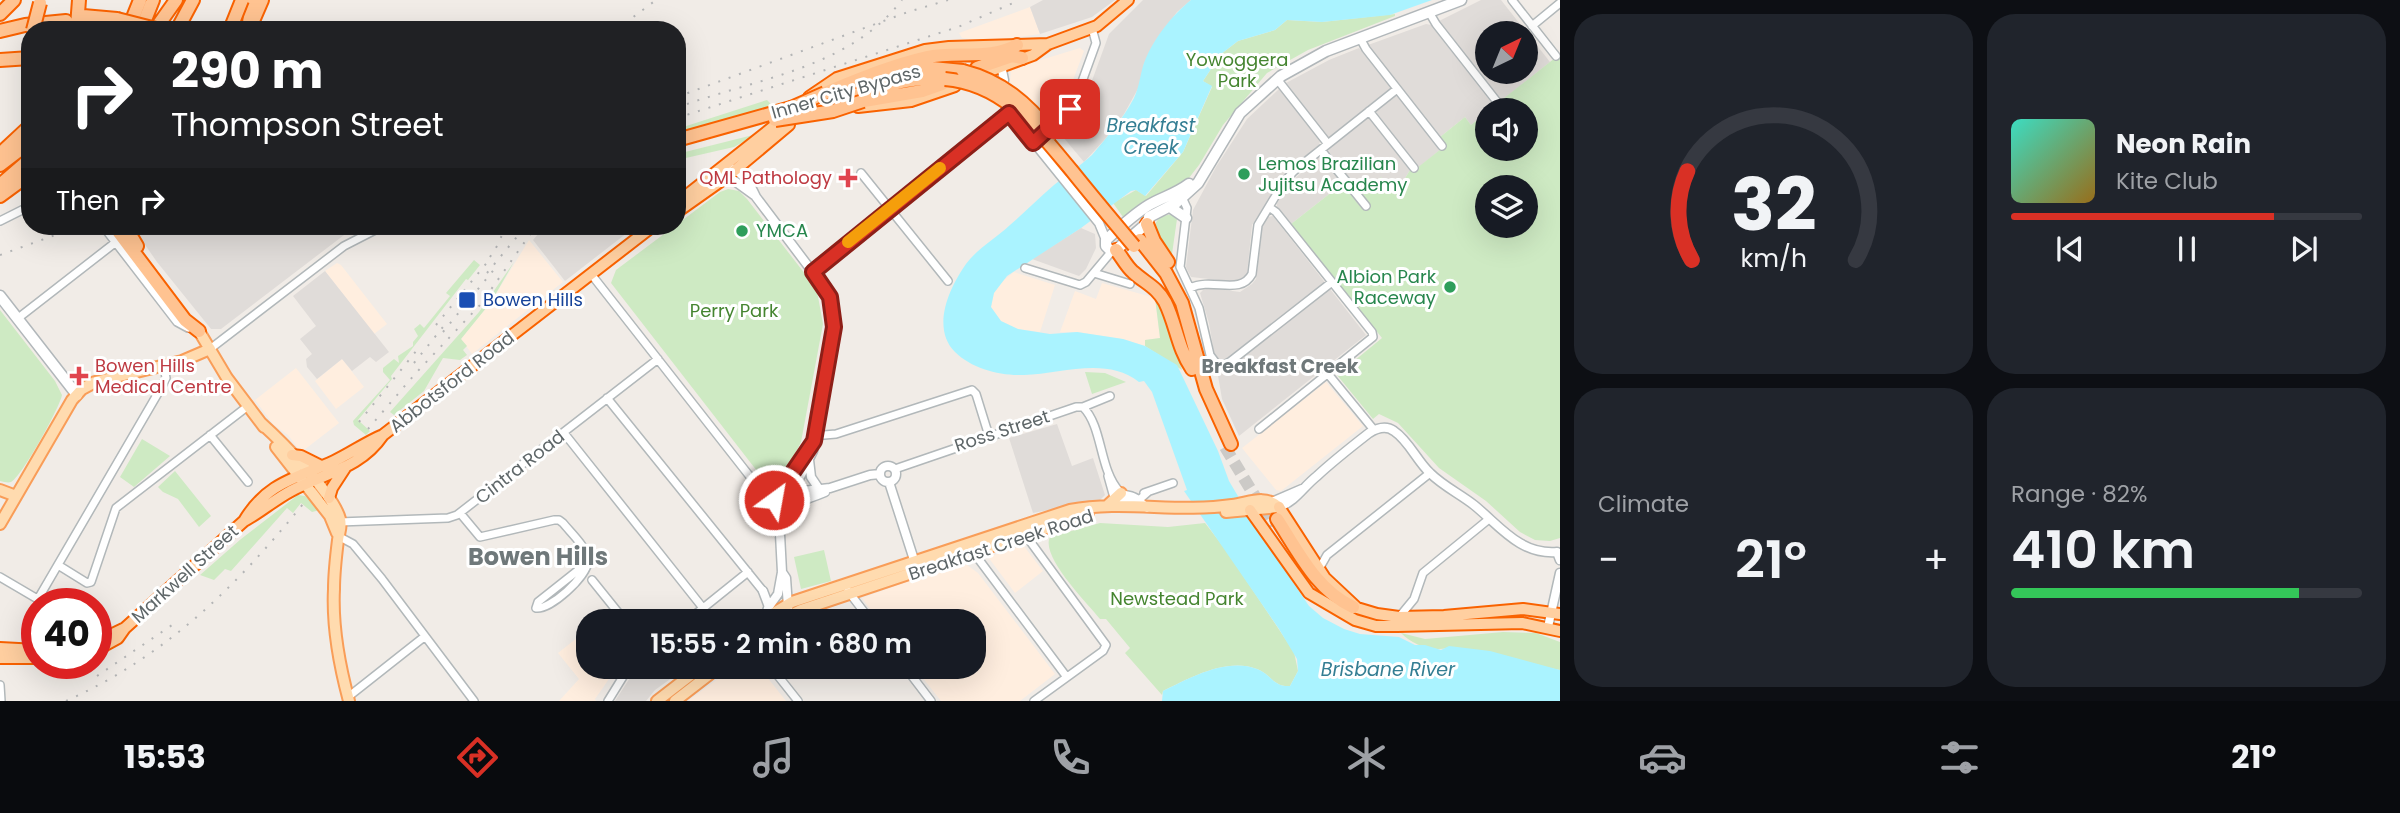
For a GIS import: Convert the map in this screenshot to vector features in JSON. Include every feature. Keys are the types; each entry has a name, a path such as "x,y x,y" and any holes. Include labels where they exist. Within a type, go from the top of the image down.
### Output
{"highway":[{"path":"0,14 14,0"},
{"path":"35,21 41,0"},
{"path":"79,0 80,21"},
{"path":"119,21 131,0"},
{"path":"133,21 140,0"},
{"path":"145,21 153,0"},
{"path":"160,21 176,0"},
{"path":"182,21 193,0"},
{"path":"233,21 242,0"},
{"path":"249,21 251,0"},
{"path":"252,21 262,0"},
{"path":"981,52 989,69 1012,56 1022,58 1033,55 1048,44 1092,28 1128,0"},
{"path":"0,31 21,26"},
{"path":"0,40 21,34"},
{"path":"686,205 822,87 837,78 937,48 1048,44"},
{"path":"821,97 864,76 925,57 1006,52 1017,45"},
{"path":"0,60 21,59"},
{"name":"Inner City Bypass","path":"686,137 905,72 932,68 963,71 993,82 1026,103 1137,243 1158,275 1181,323 1192,369 1207,412 1228,446 1206,389 1182,303 1174,285 1137,243 1021,113 987,90 970,83 904,81 857,102 773,121 686,145"},
{"path":"857,102 911,102 947,83"},
{"path":"686,197 789,125"},
{"path":"0,154 21,134"},
{"path":"0,165 21,149"},
{"path":"0,185 21,167"},
{"path":"0,197 21,181"},
{"path":"1146,217 1154,241 1189,301 1195,324 1192,336"},
{"path":"121,235 191,315 199,331"},
{"path":"130,235 160,282"},
{"name":"Abbotsford Road","path":"306,478 321,466 383,435 641,235"},
{"path":"1110,247 1163,298 1184,358 1192,369"},
{"name":"Abbotsford Road","path":"306,478 345,468 374,448 383,435"},
{"path":"292,455 301,456 321,466"},
{"path":"328,498 345,468"},
{"name":"Markwell Street","path":"112,641 244,521 253,505 266,494 306,478"},
{"path":"1249,506 1304,587 1314,597 1322,599 1346,617 1376,625 1522,623 1548,626 1560,631"},
{"path":"1275,513 1353,607"},
{"path":"1275,513 1322,599"},
{"path":"1275,513 1323,586 1339,600 1353,607 1399,617 1523,609 1555,613"},
{"name":"Markwell Street","path":"112,634 125,628"},
{"path":"0,648 21,649"},
{"path":"0,658 21,658"}],"main road":[{"path":"1110,247 1116,231 1170,207 1202,177 1240,113 1277,79 1311,58 1461,0"},
{"path":"1110,247 1146,217 1149,205 1181,195"},
{"path":"1170,207 1186,218"},
{"path":"0,296 77,395"},
{"path":"199,331 223,373 273,442 328,498 338,527 334,619 349,699"},
{"path":"0,524 77,395 92,383 188,360 210,349"},
{"path":"261,423 292,455 338,527"},
{"path":"0,490 16,496"},
{"path":"1107,506 1119,495"},
{"name":"Breakfast Creek Road","path":"917,567 974,552 1070,510 1140,502 1187,511"},
{"name":"Breakfast Creek Road","path":"795,609 847,589 1023,531 1095,512 1187,511 1249,506 1275,513"},
{"path":"662,700 687,679"},
{"path":"675,701 703,679"}],"street":[{"path":"1512,0 1528,21"},
{"path":"1538,21 1560,3"},
{"path":"1429,12 1494,98"},
{"path":"1033,143 1070,109 1075,101 1096,43 1092,28"},
{"path":"1538,34 1556,56"},
{"path":"1360,38 1442,146"},
{"path":"989,69 1004,80"},
{"path":"1277,79 1328,144"},
{"path":"1191,288 1203,283 1237,286 1250,279 1257,229 1284,183 1294,171 1397,89"},
{"path":"813,272 1007,110 1099,223 1110,247 1094,273 1086,282 1077,285 1025,268"},
{"path":"1369,111 1414,168"},
{"path":"1321,150 1366,206"},
{"path":"727,171 746,179 756,197 830,297 834,320 813,452 794,491 796,502"},
{"path":"861,173 948,281"},
{"path":"1181,195 1187,206 1180,267 1203,319 1211,357 1216,363 1224,365 1231,361 1332,282"},
{"path":"1259,429 1373,337 1372,332 1276,212 1269,207"},
{"path":"0,221 21,210"},
{"path":"1099,223 1116,231"},
{"path":"110,235 179,325 199,331"},
{"path":"210,349 344,246 365,235"},
{"path":"18,319 116,242"},
{"path":"1094,273 1130,284"},
{"path":"591,274 765,499 789,509"},
{"name":"Cintra Road","path":"338,527 355,520 362,523 448,518 460,513 658,359"},
{"path":"44,588 163,384 166,375 164,366"},
{"path":"1328,374 1374,430"},
{"path":"815,436 836,435 972,390 976,394 989,436"},
{"name":"Ross Street","path":"895,468 1110,396"},
{"path":"607,398 748,572 763,592 769,607"},
{"path":"58,565 87,583 92,582 114,510 248,405"},
{"path":"1083,407 1090,416 1108,472 1109,484 1122,500 1140,502 1147,492 1174,483"},
{"path":"1275,513 1294,500 1301,489 1374,430 1384,428 1394,431 1430,473 1523,546 1559,554"},
{"path":"565,433 703,608 748,572"},
{"path":"210,435 248,482"},
{"path":"780,534 776,526 779,490 815,436"},
{"path":"809,460 811,477 819,489"},
{"path":"880,474 884,467 895,468 895,478 889,482"},
{"path":"1319,569 1327,555 1430,473"},
{"path":"755,483 767,490 794,491 830,488 880,474"},
{"path":"880,474 882,479 889,482 917,567"},
{"path":"769,607 778,594 782,572 780,534 789,509 796,502 824,493 830,488"},
{"path":"460,513 480,537 559,520 584,550 587,563 583,575 544,607 536,608 539,601 587,563"},
{"path":"1399,617 1414,599 1423,573 1489,519"},
{"path":"338,527 474,701"},
{"path":"1023,531 1106,644 1103,651 1034,701"},
{"path":"974,552 1066,676"},
{"path":"1311,556 1327,555"},
{"path":"782,572 786,578 785,609"},
{"path":"1548,626 1555,613 1560,572"},
{"path":"0,577 21,589"},
{"path":"593,580 616,609"},
{"path":"847,589 861,609"},
{"path":"349,699 424,636"},
{"path":"608,701 622,679"},
{"path":"781,679 798,701"},
{"path":"914,679 931,701"},
{"path":"0,685 1,701"}],"shaded area":[{"path":"1043,0 1115,0 1092,17 1040,34 1030,7"},
{"path":"1143,0 1191,0 1177,12 1161,34 1144,64 1140,85 1124,114 1084,162 1058,131 1082,108 1109,34"},
{"path":"1481,0 1501,0 1518,21 1475,21 1475,67 1439,21"},
{"path":"1030,7 1040,34 1003,39 970,39 962,38 959,33"},
{"path":"1426,24 1431,25 1488,98 1475,98 1475,122 1471,125 1465,117 1440,137 1368,45"},
{"path":"1538,47 1550,62 1538,72"},
{"path":"1080,48 1084,51 1064,104 1047,117 1028,96 1010,82 1011,69"},
{"path":"1359,48 1391,88 1329,138 1286,83 1329,60"},
{"path":"1488,84 1522,84 1505,98 1499,98"},
{"path":"1279,89 1320,141 1319,145 1287,171 1252,225 1247,274 1237,282 1191,277 1186,267 1193,210 1216,167 1247,119"},
{"path":"1397,95 1440,150 1419,167 1376,112"},
{"path":"1369,117 1410,170 1395,195 1381,177 1361,193 1328,150"},
{"path":"1321,156 1342,184 1291,224 1277,207 1277,203 1294,179"},
{"path":"1273,216 1366,335 1239,436 1222,399 1209,323 1200,293 1210,288 1240,292 1252,284 1256,279 1262,227 1268,217"},
{"path":"1081,228 1095,234 1096,248 1086,269 1079,276 1032,259"},
{"path":"138,235 344,235 221,329 211,329"},
{"path":"537,235 624,235 565,281 533,240"},
{"path":"529,240 563,282 472,354 461,339 491,302"},
{"path":"337,263 387,324 374,334 325,271"},
{"path":"325,271 389,352 376,362 370,357 352,371 342,359 317,379 307,367 306,359 312,354 300,339 316,326 293,296"},
{"path":"1014,272 1055,285 1040,332 1017,329 1001,321 991,307 999,284"},
{"path":"1102,283 1155,298 1160,338 1145,340 1145,346 1123,339 1060,332 1075,291 1096,299"},
{"path":"342,359 364,387 336,409 315,381"},
{"path":"296,368 339,423 304,450 298,448 288,435 274,425 255,400"},
{"path":"1326,382 1363,426 1281,491 1276,490 1242,448"},
{"path":"1057,424 1072,466 1093,458 1105,495 1100,500 1033,513 1009,438"},
{"path":"1023,545 1043,571 1015,593 988,557"},
{"path":"956,564 967,565 978,573 1055,674 1020,701 941,701 924,679 986,679 986,609 870,609 862,598"},
{"path":"576,639 576,675 558,653"},
{"path":"579,679 609,679 596,701 559,701"},
{"path":"629,679 670,679 655,690 646,701 615,701"},
{"path":"718,679 769,679 786,701 688,701"}],"green space":[{"name":"Yowoggera Park","path":"1395,14 1308,50 1267,73 1223,125 1185,183 1173,191 1142,202 1123,217 1113,203 1136,190 1146,196 1183,152 1212,87 1203,81 1221,54 1238,41 1275,30 1287,20 1322,22"},
{"name":"Albion Park Raceway","path":"1560,54 1560,538 1550,541 1535,540 1520,532 1486,501 1439,468 1398,423 1379,414 1373,419 1337,375 1382,338 1291,224 1342,184 1363,210 1370,205 1361,193 1381,177 1395,195 1410,170 1412,172 1446,145 1440,137 1465,117 1471,125 1475,122 1475,161 1538,161 1538,98 1504,98 1522,84 1538,84 1538,71"},
{"path":"767,100 773,106 686,131 686,126"},
{"path":"757,134 734,147 686,158 686,152"},
{"name":"Perry Park","path":"728,189 739,191 747,199 817,291 823,324 801,442 794,456 772,484 764,480 611,283 616,270 663,235 686,235 686,218"},
{"path":"1173,214 1177,219 1171,261 1159,240 1155,226 1157,220 1163,216"},
{"path":"474,260 480,265 468,280 466,279 391,376 392,379 358,420 370,431 366,435 353,421 390,380 383,368 394,359 399,363 398,356 413,346 418,336 414,329 420,324 424,328 450,296 446,293"},
{"path":"514,262 491,302 461,339 467,346 463,350 467,355 460,360 443,358 424,391 394,415 390,412 479,312"},
{"path":"1155,298 1166,320 1182,370 1145,346 1145,340 1160,338"},
{"path":"0,310 55,381 62,395 31,456 11,482 0,481"},
{"path":"1085,372 1105,373 1126,382 1092,394"},
{"path":"142,439 170,456 134,487 120,477"},
{"path":"175,471 211,516 199,527 178,499 158,487"},
{"path":"298,495 305,496 320,510 312,512 301,503 293,513 287,508 231,571 225,569 214,580 200,575 241,539"},
{"name":"Newstead Park","path":"1100,523 1168,527 1205,523 1294,652 1298,671 1290,686 1276,682 1257,669 1233,666 1196,675 1163,691 1162,695 1125,653 1130,648 1106,619 1100,619 1076,591 1052,556 1050,537"},
{"path":"824,550 831,581 801,589 794,557"},
{"path":"1503,632 1536,633 1560,642 1560,670 1447,648 1428,648 1410,641 1401,633 1425,639"}],"water":[{"name":"Breakfast Creek","path":"1191,0 1432,0 1390,15 1322,22 1287,20 1275,30 1238,41 1221,54 1203,81 1212,86 1183,152 1145,196 1136,190 1131,191 1081,228 1007,276 994,293 991,307 1001,321 1018,329 1050,334 1077,332 1123,339 1145,346 1177,365 1218,451 1229,481 1261,535 1309,606 1323,618 1360,634 1399,637 1415,645 1441,650 1449,646 1490,651 1560,670 1560,701 1162,701 1163,691 1196,675 1221,667 1245,666 1257,669 1276,682 1290,686 1298,671 1297,659 1184,491 1187,490 1152,392 1144,381 1139,382 1126,374 1098,368 1015,375 978,367 962,358 948,342 943,320 949,296 966,264 976,253 1092,155 1109,135 1134,98 1143,66 1156,39"}],"tunnel":[{"path":"1225,447 1273,526"}],"railway":[{"path":"628,21 656,0"},
{"path":"687,104 775,77 831,55 881,22 902,0"},
{"path":"686,94 908,12 948,0"},
{"path":"686,115 958,27 1020,0"},
{"path":"0,255 55,235"},
{"path":"490,257 502,235"},
{"path":"487,273 518,235"},
{"path":"368,429 480,305 530,235"},
{"path":"436,325 489,260"},
{"path":"443,332 496,267"},
{"path":"414,363 447,322"},
{"path":"359,422 417,350"},
{"path":"66,701 136,663 196,617 251,564 303,504"},
{"path":"112,666 178,621"}],"slow traffic":[{"path":"848,242 940,168"}],"place":[{"name":"Lemos Brazilian Jujitsu Academy","path":"1244,174"},
{"name":"QML Pathology","path":"848,178"},
{"name":"YMCA","path":"742,231"},
{"name":"Albion Park Raceway","path":"1450,287"},
{"name":"Bowen Hills","path":"467,300"},
{"name":"Bowen Hills Medical Centre","path":"79,376"}],"district":[{"name":"Breakfast Creek","path":"1280,366"},
{"name":"Bowen Hills","path":"538,557"}],"route":[{"path":"774,500 776,492 782,488 814,441 830,352 833,307 827,291 813,272 1009,113 1033,143 1070,109"}],"water label":[{"name":"Brisbane River","path":"1388,669"}]}
